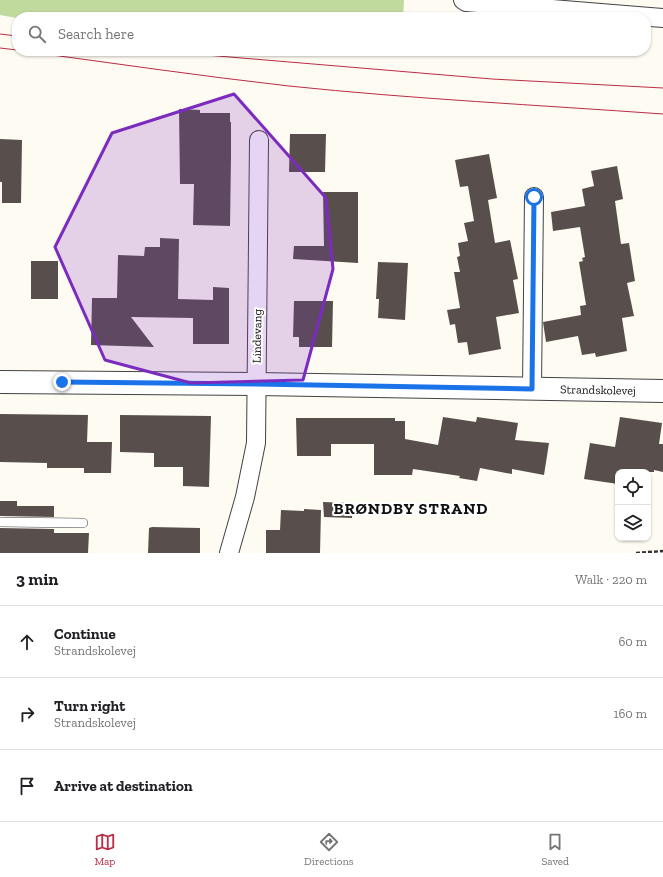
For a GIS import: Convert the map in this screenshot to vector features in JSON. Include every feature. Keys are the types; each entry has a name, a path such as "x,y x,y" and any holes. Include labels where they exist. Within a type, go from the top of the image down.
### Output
{"street":[{"path":"473,1 596,12"},
{"path":"651,17 663,18"},
{"name":"Lindevang","path":"230,553 245,497 256,443 259,140"},
{"path":"532,389 534,197"},
{"name":"Strandskolevej","path":"0,382 257,384 663,391"}],"lane":[{"path":"0,522 83,523"}],"path":[{"path":"636,553 663,551"}],"highlighted area":[{"path":"234,94 326,198 333,269 303,380 191,383 105,360 55,247 112,133"}],"green space":[{"path":"0,0 404,0 403,12 12,12 12,17 0,15"}],"building":[{"path":"179,109 200,110 200,113 230,113 230,226 193,225 194,184 180,184"},
{"path":"290,134 326,134 325,172 289,172"},
{"path":"0,139 22,140 21,203 2,203 2,182 0,182"},
{"path":"489,154 497,198 488,200 495,243 510,240 518,279 513,280 519,313 496,317 501,349 469,355 467,342 458,343 455,324 450,325 447,310 460,308 454,272 460,272 457,257 460,256 458,243 468,241 464,223 474,221 468,186 460,187 455,160"},
{"path":"617,166 623,199 615,201 621,244 629,243 635,281 627,283 634,316 622,318 627,351 596,357 595,353 582,355 578,336 546,342 543,322 581,315 580,306 586,305 579,262 583,261 582,258 585,257 580,227 553,231 551,212 585,206 582,189 594,186 591,171"},
{"path":"323,192 358,192 358,263 293,259 294,246 324,246"},
{"path":"160,238 179,239 178,299 213,300 213,287 229,288 229,344 193,344 193,318 131,317 154,347 91,345 92,298 117,298 118,255 144,256 145,247 160,247"},
{"path":"31,261 58,261 58,299 31,299"},
{"path":"378,262 408,263 405,320 378,318 379,299 376,299"},
{"path":"294,301 333,301 332,347 299,347 299,337 293,337"},
{"path":"0,414 88,415 87,442 112,442 111,473 84,473 84,468 47,468 47,463 0,462"},
{"path":"120,415 211,416 209,487 183,486 183,467 154,467 154,453 120,452"},
{"path":"443,417 476,422 477,417 518,423 515,440 549,443 544,475 512,469 512,474 480,468 477,481 459,478 460,476 413,469 412,475 374,475 374,444 331,444 331,456 297,456 296,418 395,418 395,421 405,421 405,439 438,445"},
{"path":"620,417 662,423 659,444 663,444 663,472 654,470 654,472 651,472 651,469 615,469 615,484 584,479 590,443 615,447"},
{"path":"0,501 17,501 17,506 54,506 54,517 0,516"},
{"path":"323,502 352,503 352,518 324,517"},
{"path":"304,509 321,510 320,553 266,553 266,530 280,530 281,510 304,511"},
{"path":"0,528 54,529 54,533 89,533 88,553 0,553"},
{"path":"149,528 200,528 200,553 148,553"}],"tram line":[{"path":"0,34 12,35"},
{"path":"0,48 12,49"},
{"path":"59,56 189,74 336,91 663,114"},
{"path":"218,56 492,79 663,88"}],"district":[{"name":"BRØNDBY STRAND","path":"411,508"}],"route":[{"path":"62,382 532,389 534,197"}]}
